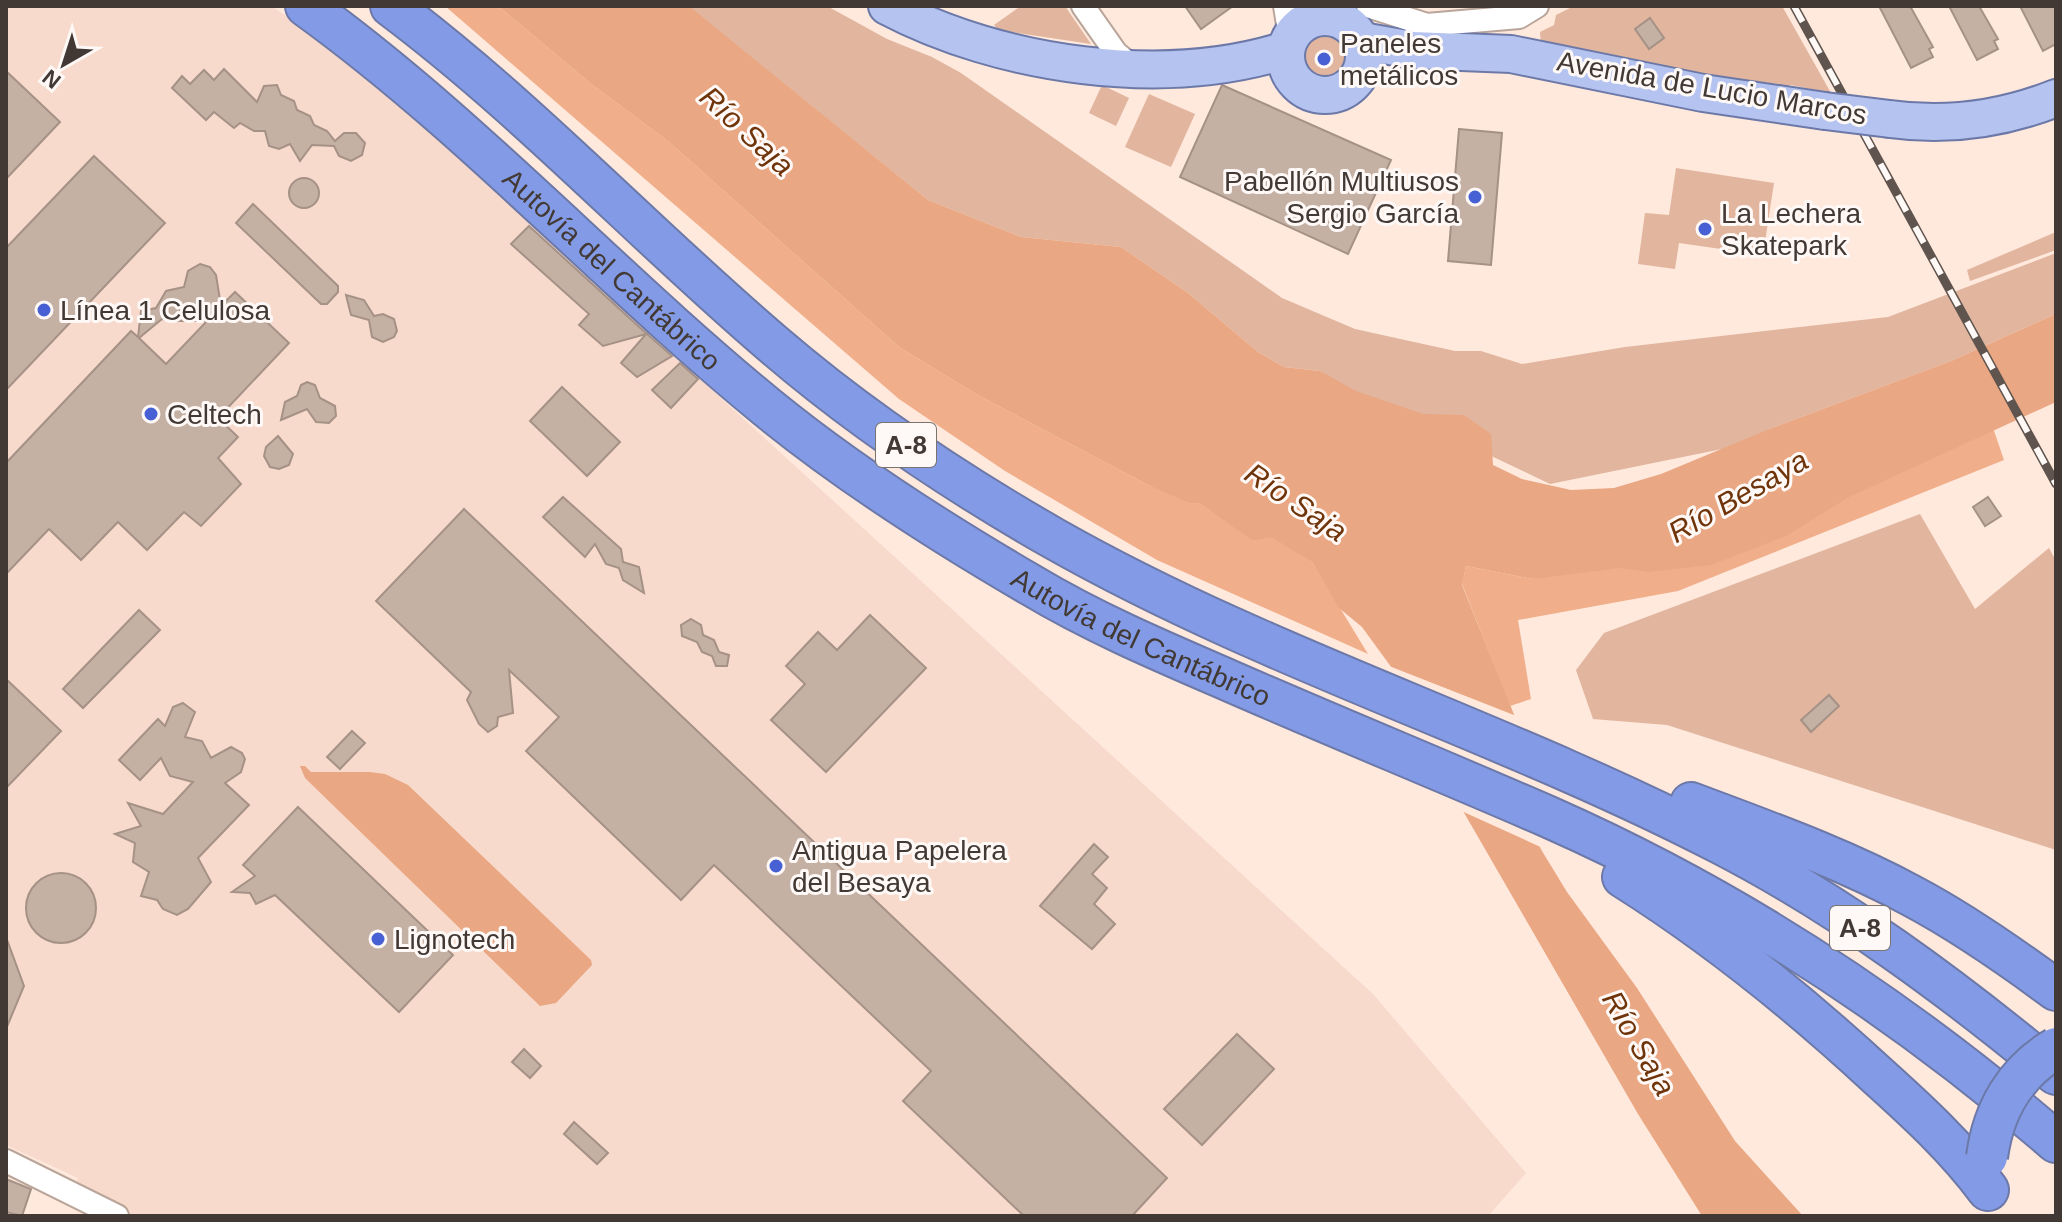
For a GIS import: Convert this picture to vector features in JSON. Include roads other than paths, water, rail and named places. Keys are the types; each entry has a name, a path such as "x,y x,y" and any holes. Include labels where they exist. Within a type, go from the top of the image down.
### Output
{"highway":[{"name":"Autovía del Cantábrico","path":"306,6 434,107 766,406 861,477 978,553 1077,612 1556,821 1679,896 1790,943 1868,995 2056,1142"},
{"name":"Autovía del Cantábrico","path":"391,6 521,115 779,349 913,450 1016,516 1138,584 1219,624 1651,799 1843,916 1942,984 2056,1074"},
{"path":"408,6 521,115"},
{"path":"1651,799 1813,851 1909,894 1992,937 2056,980"},
{"path":"1909,894 1965,927 2056,990"},
{"path":"1679,896 1754,968 1821,1024 1947,1140 1990,1188"},
{"path":"1990,1188 1993,1125 2007,1095 2028,1069 2056,1048"}],"main road":[{"path":"887,6 996,48 1041,59 1133,67 1244,63 1293,33 1334,17 1355,30 1360,58 1344,90 1330,95 1315,94 1293,33"},
{"name":"Avenida de Lucio Marcos","path":"1360,58 1381,61 1412,26 1511,54 1703,93 1890,119 1925,122 1981,119 2056,98"}],"street":[{"path":"1083,6 1116,53 1133,67"},
{"path":"1368,6 1412,26 1427,25 1451,14 1505,12 1519,17 1537,6"},
{"path":"6,1161 117,1216"}],"water":[{"path":"498,6 689,6 928,200 1021,237 1121,247 1188,293 1258,352 1284,367 1320,371 1356,391 1423,414 1464,415 1491,434 1493,465 1522,479 1571,490 1614,488 1661,474 1772,428 1951,361 2056,314 2056,402 1851,496 1786,536 1711,565 1649,572 1619,568 1533,579 1466,566 1462,585 1517,722 1532,832 1567,892 1637,988 1735,1141 1803,1216 1702,1216 1638,1114 1459,804 1397,675 1362,627 1339,608 1312,562 1273,538 1252,540 1199,503 1190,503 1150,486 976,394 899,347 669,142 590,83"},
{"path":"300,766 311,772 385,774 408,785 591,960 592,965 556,1003 540,1006 305,778"}],"railway":[{"path":"1794,6 2056,484"}],"place":[{"name":"Paneles metálicos","path":"1324,59"},
{"name":"Pabellón Multiusos Sergio García","path":"1475,197"},
{"name":"La Lechera Skatepark","path":"1705,229"},
{"name":"Línea 1 Celulosa","path":"44,310"},
{"name":"Celtech","path":"151,414"},
{"name":"Antigua Papelera del Besaya","path":"776,866"},
{"name":"Lignotech","path":"378,939"}],"water label":[{"name":"Río Saja","path":"747,131"},
{"name":"Río Besaya","path":"1738,496"},
{"name":"Río Saja","path":"1296,502"},
{"name":"Río Saja","path":"1639,1043"}]}
